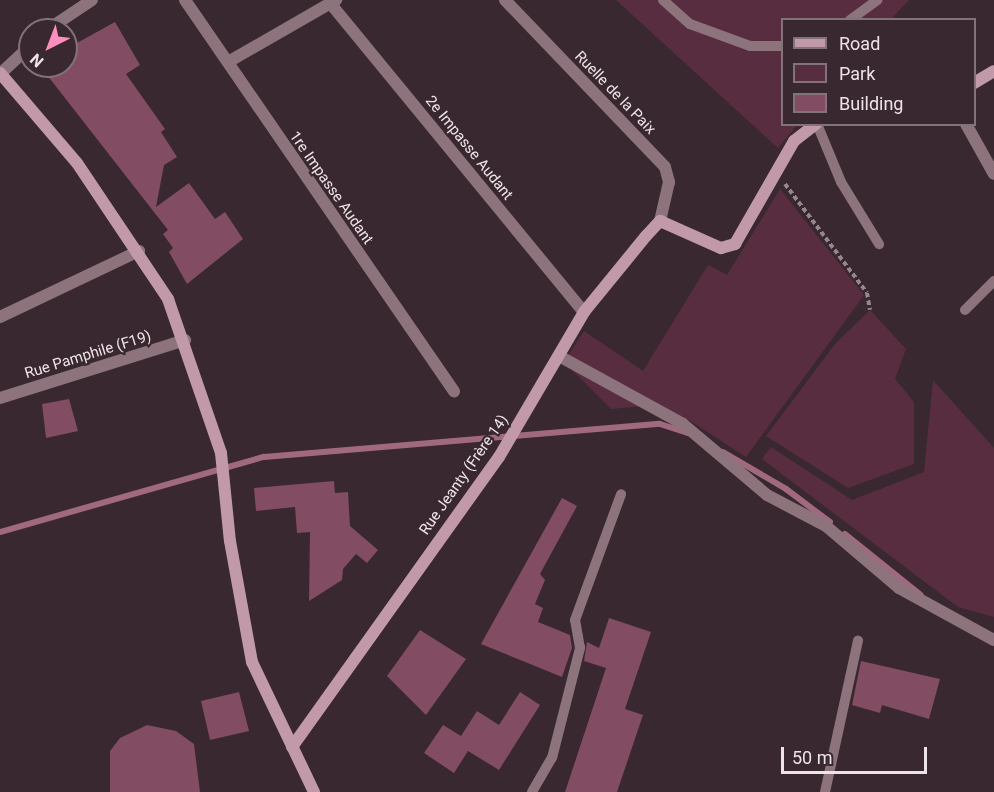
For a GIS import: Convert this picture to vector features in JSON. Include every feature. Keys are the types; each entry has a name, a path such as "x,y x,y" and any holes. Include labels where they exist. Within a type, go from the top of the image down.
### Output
{"street":[{"path":"65,18 92,0"},
{"name":"1re Impasse Audant","path":"185,0 454,391"},
{"name":"Ruelle de la Paix","path":"506,0 665,167 669,182 660,221"},
{"path":"228,62 333,2"},
{"name":"2e Impasse Audant","path":"333,2 584,312"},
{"path":"18,57 0,74 77,163 139,251 185,340 221,453 252,662 314,792"},
{"path":"976,82 994,71"},
{"path":"660,221 726,248 742,236 794,141 813,126"},
{"path":"967,126 994,174"},
{"name":"Rue Jeanty (Frère 14)","path":"292,747 499,456 584,312 660,221"},
{"path":"0,317 139,251"},
{"name":"Rue Pamphile (F19)","path":"0,398 185,340"},
{"path":"559,356 683,424 767,495 826,526 899,588 994,640"}],"lane":[{"path":"663,0 690,24 750,46 781,46"},
{"path":"853,18 878,0"},
{"path":"817,126 841,182 879,244"},
{"path":"965,310 994,281"},
{"path":"532,792 552,758 580,648 575,620 621,494"},
{"path":"825,792 858,641"}],"path":[{"path":"776,172 867,293 870,310"}],"green space":[{"path":"616,0 909,0 892,18 781,18 781,126 796,126 778,148"},
{"path":"780,189 864,295 746,457 689,420 645,406 611,409 564,362 584,331 643,371 708,265 727,275"},
{"path":"870,310 906,349 895,379 914,402 914,464 848,488 766,436 835,344"},
{"path":"933,380 994,448 994,617 958,607 762,459 771,447 852,500 924,472"}],"building":[{"path":"115,22 140,65 126,74 165,129 161,132 177,157 164,165 156,207 189,183 215,219 225,212 243,239 187,284 169,252 173,248 163,234 168,230 49,78 78,78 78,42"},
{"path":"69,399 78,431 46,438 42,404"},
{"path":"334,481 335,493 348,492 350,526 378,550 367,563 356,554 343,569 342,580 309,601 310,532 297,533 295,507 256,511 254,488"},
{"path":"562,498 577,506 540,574 545,580 535,604 543,608 538,622 570,635 572,648 562,677 481,644"},
{"path":"609,618 651,632 625,709 643,715 617,792 565,792 606,668 584,661 587,642 599,648"},
{"path":"420,630 466,659 426,715 387,676"},
{"path":"861,661 940,679 929,719 882,705 880,713 852,705"},
{"path":"239,692 249,731 210,740 201,701"},
{"path":"520,692 540,705 499,770 468,751 454,773 424,753 443,725 461,736 477,711 499,725"},
{"path":"147,725 176,731 194,744 200,792 110,792 110,751 120,738"}],"waterway":[{"path":"0,532 264,457 660,424 688,433"},
{"path":"723,452 786,489 830,522"},
{"path":"845,534 921,595"}]}
